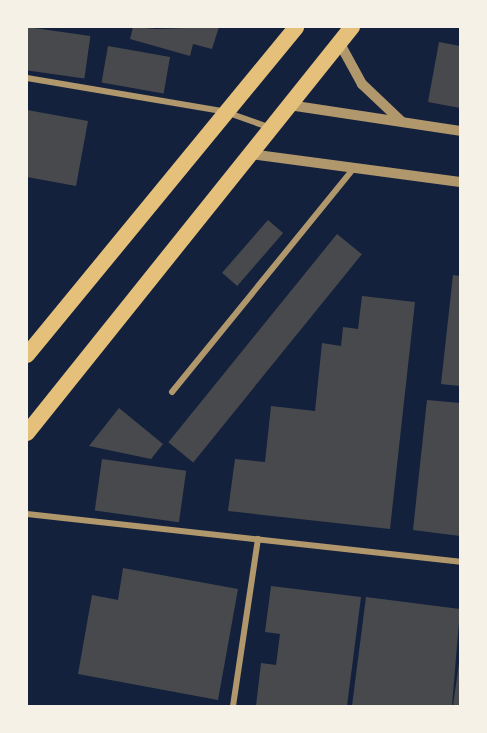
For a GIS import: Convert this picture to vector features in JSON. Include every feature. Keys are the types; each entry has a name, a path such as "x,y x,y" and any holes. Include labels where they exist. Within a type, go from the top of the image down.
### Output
{"highway":[{"path":"27,355 223,111 296,27"},
{"path":"27,433 352,27"}],"street":[{"path":"339,42 362,84 402,122"},
{"path":"27,78 223,111 271,128"},
{"path":"289,105 460,131"},
{"path":"250,154 355,166 460,182"},
{"path":"172,392 355,166"},
{"path":"27,514 460,562"},
{"path":"233,706 258,539"}],"building":[{"path":"27,27 90,36 84,78 27,70"},
{"path":"133,27 156,29 219,27 212,49 193,44 190,56 130,39"},
{"path":"439,42 460,46 460,108 428,102"},
{"path":"108,46 170,57 164,93 102,82"},
{"path":"27,110 88,121 76,186 27,177"},
{"path":"268,220 283,233 237,286 222,273"},
{"path":"337,234 362,254 193,462 168,442"},
{"path":"453,275 460,276 460,386 441,384"},
{"path":"362,296 415,302 390,529 228,511 235,459 265,462 271,406 315,411 322,343 341,346 343,327 358,329"},
{"path":"427,400 460,403 460,536 413,530"},
{"path":"119,408 163,444 151,459 89,446"},
{"path":"102,459 186,471 179,522 95,510"},
{"path":"123,568 238,589 218,700 78,674 92,595 118,600"},
{"path":"271,586 361,597 347,706 256,706 261,663 276,665 280,634 265,632"},
{"path":"366,597 460,609 452,706 352,706"},
{"path":"459,663 460,706 453,706"}]}
